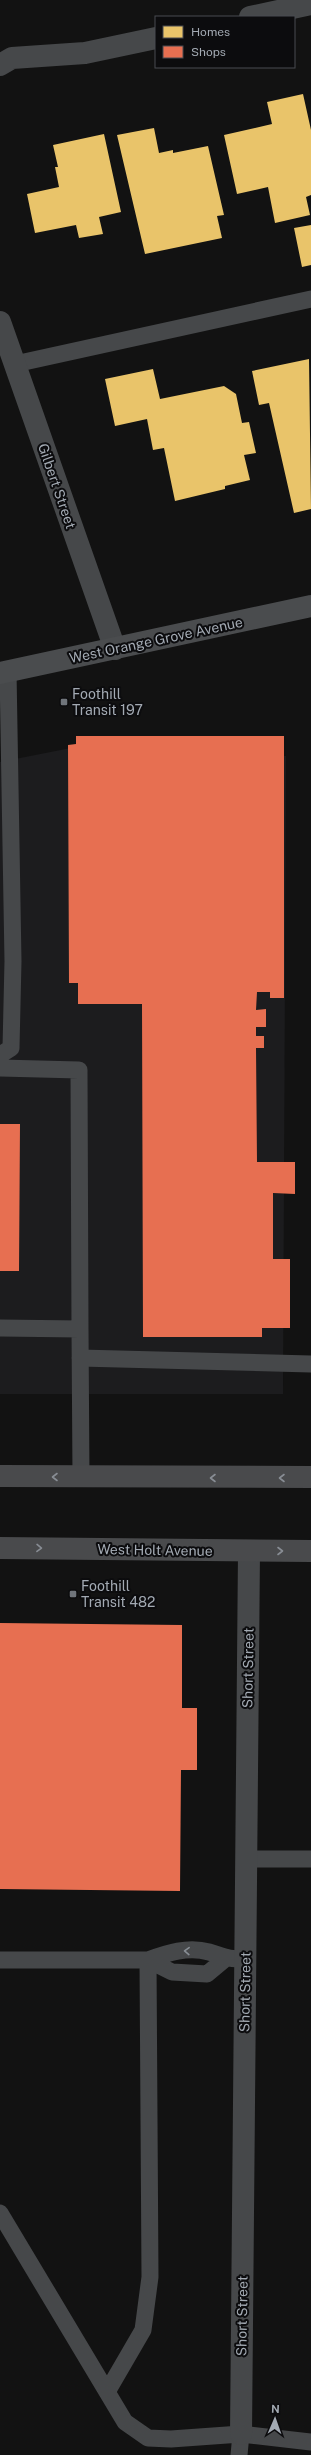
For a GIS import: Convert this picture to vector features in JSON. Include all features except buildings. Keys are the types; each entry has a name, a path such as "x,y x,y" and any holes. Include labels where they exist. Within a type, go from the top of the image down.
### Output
{"main road":[{"path":"0,1476 311,1477"},
{"name":"West Holt Avenue","path":"0,1548 311,1551"}],"street":[{"path":"255,16 311,4"},
{"path":"0,65 12,58 85,53 155,38"},
{"name":"Gilbert Street","path":"0,322 115,649"},
{"name":"West Orange Grove Avenue","path":"4,672 311,606"},
{"name":"Short Street","path":"241,2434 235,1959 246,1859 249,1551"}],"lane":[{"path":"15,364 311,300"},
{"path":"0,1055 11,1048 6,982 12,864 4,672"},
{"path":"0,1068 79,1070 81,1477"},
{"path":"0,1328 80,1329"},
{"path":"80,1358 311,1364"},
{"path":"246,1859 311,1859"},
{"path":"0,1960 148,1960 173,1951 208,1952 235,1959"},
{"path":"107,2392 143,2330 150,2277 148,1960"},
{"path":"0,2212 125,2422 148,2438 171,2439 241,2434 311,2442"},
{"path":"239,2455 241,2434"}],"shaded area":[{"path":"86,745 286,756 283,1394 0,1394 0,762"}],"place":[{"name":"Foothill Transit 197","path":"64,702"},
{"name":"Foothill Transit 482","path":"73,1594"}]}
